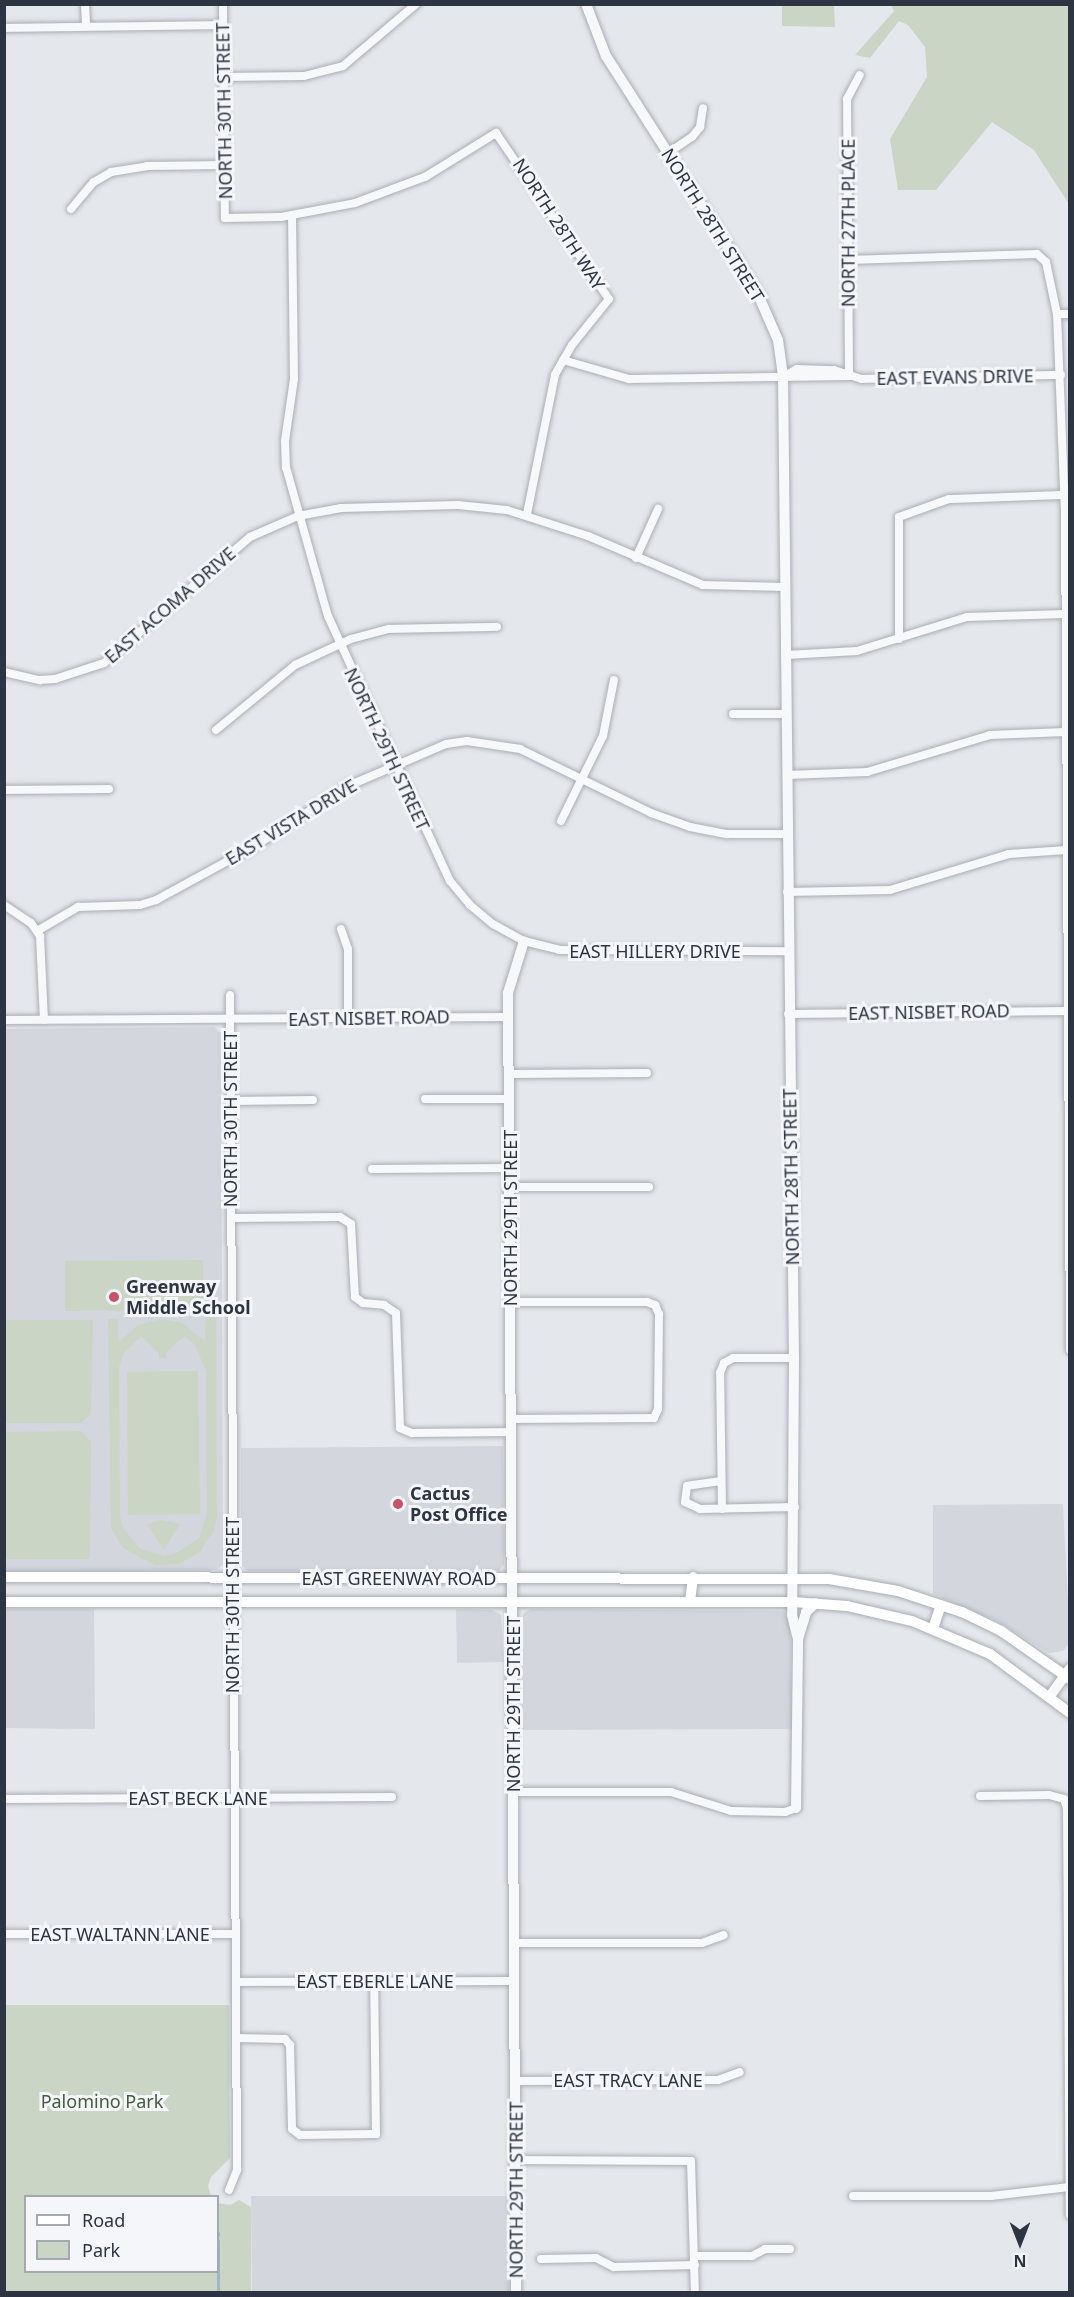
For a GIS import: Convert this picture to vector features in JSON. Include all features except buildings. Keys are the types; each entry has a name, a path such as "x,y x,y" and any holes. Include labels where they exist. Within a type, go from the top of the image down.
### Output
{"main road":[{"name":"EAST GREENWAY ROAD","path":"4,1577 232,1579 794,1577 858,1582 941,1605 1001,1631 1068,1674"},
{"path":"690,1602 693,1577"},
{"name":"EAST GREENWAY ROAD","path":"4,1602 816,1603 888,1614 933,1629 990,1654 1050,1696 1070,1713"},
{"path":"933,1629 941,1605"}],"street":[{"path":"86,4 86,26"},
{"name":"NORTH 30TH STREET","path":"223,4 225,218 292,215"},
{"path":"224,77 304,76 343,66 416,4"},
{"name":"NORTH 28TH STREET","path":"586,4 606,56 757,292 778,340 783,377 794,1358 793,1629 798,1639"},
{"path":"4,28 224,25"},
{"name":"NORTH 27TH PLACE","path":"849,376 847,99 860,75"},
{"path":"668,153 693,137 700,127 703,108"},
{"name":"NORTH 28TH WAY","path":"292,215 355,203 417,180 464,156 496,133 609,300 563,360 548,396 526,514"},
{"path":"71,209 94,182 111,172 147,166 225,165"},
{"name":"NORTH 29TH STREET","path":"292,215 294,391 284,451 298,516 340,644 450,881 481,915 524,941 510,981 509,1017 516,2292"},
{"path":"848,260 1037,254 1046,262 1057,314 1066,435 1064,495 1067,560 1065,614 1067,682 1065,732 1068,799 1066,850 1070,1350"},
{"path":"1057,314 1070,314"},
{"name":"EAST EVANS DRIVE","path":"563,360 628,379 783,377 796,369 834,370 849,376 1061,375"},
{"path":"899,639 899,517 949,499 1064,495"},
{"name":"EAST ACOMA DRIVE","path":"4,672 26,678 55,679 104,663 236,546 269,526 298,516 341,508 458,505 526,514 703,585 784,587"},
{"path":"636,558 658,509"},
{"path":"786,655 836,655 899,639 967,617 1065,614"},
{"path":"216,730 294,665 340,644 389,629 497,627"},
{"path":"561,820 603,736 614,680"},
{"path":"733,714 786,714"},
{"path":"787,775 867,772 990,735 1065,732"},
{"name":"EAST VISTA DRIVE","path":"37,931 78,907 140,905 156,900 255,846 333,795 395,765 446,744 482,741 520,749 690,827 727,834 787,834"},
{"path":"4,790 109,789"},
{"path":"787,892 890,890 1009,854 1066,850"},
{"path":"4,905 37,931 44,955 44,1020"},
{"path":"341,929 348,948 348,1018"},
{"name":"EAST HILLERY DRIVE","path":"524,941 588,953 788,951"},
{"path":"230,995 230,1019"},
{"name":"EAST NISBET ROAD","path":"789,1014 1068,1011"},
{"name":"EAST NISBET ROAD","path":"4,1020 509,1017"},
{"name":"NORTH 30TH STREET","path":"229,2190 237,2170 230,1019"},
{"path":"509,1074 647,1073"},
{"path":"425,1099 509,1099"},
{"path":"230,1101 313,1100"},
{"path":"372,1169 509,1168"},
{"path":"510,1187 648,1187"},
{"path":"231,1218 340,1217 351,1224 355,1297 363,1303 384,1305 396,1313 400,1428 412,1433 511,1432"},
{"path":"510,1302 655,1305 658,1409 654,1418 511,1419"},
{"path":"722,1509 720,1373 724,1363 733,1358 794,1358"},
{"path":"721,1481 694,1483 687,1486 685,1494 690,1506 722,1509 795,1507"},
{"name":"NORTH 28TH STREET","path":"796,1808 798,1639 806,1612 816,1603"},
{"path":"1050,1696 1068,1674"},
{"path":"513,1792 671,1792 731,1811 785,1812 796,1808"},
{"path":"980,1796 1049,1795 1064,1799 1069,1928 1070,2215"},
{"name":"EAST BECK LANE","path":"4,1799 392,1797"},
{"name":"EAST WALTANN LANE","path":"4,1934 235,1934"},
{"path":"514,1942 702,1943 724,1935"},
{"path":"236,2038 285,2039 290,2045 292,2129 300,2134 376,2134 374,1981"},
{"name":"EAST EBERLE LANE","path":"236,1982 514,1981"},
{"name":"EAST TRACY LANE","path":"515,2081 718,2080 740,2072"},
{"path":"515,2160 691,2161 695,2292"},
{"path":"853,2196 991,2196 1069,2187"},
{"path":"695,2256 753,2256 765,2249 790,2249"},
{"path":"541,2259 596,2258 614,2267 695,2265"}],"shaded area":[{"name":"Greenway Middle School","path":"214,1027 221,1033 223,1565 216,1570 5,1571 4,1029"},
{"path":"503,1446 504,1564 499,1570 248,1571 241,1565 241,1448"},
{"path":"1063,1504 1070,1642 1063,1651 1049,1653 997,1621 933,1594 933,1505"},
{"path":"5,1609 94,1609 95,1729 5,1728"},
{"path":"456,1609 492,1610 501,1615 504,1662 457,1663"},
{"path":"531,1609 784,1611 790,1621 792,1729 522,1730 520,1623 523,1614"},
{"path":"251,2196 508,2196 509,2292 252,2292"}],"green space":[{"path":"782,5 834,5 835,27 782,26"},
{"path":"891,5 1069,5 1069,204 1034,150 992,122 936,190 898,190 890,139 927,77 925,47 908,25 899,21 870,58 855,55 894,11"},
{"path":"203,1260 203,1310 65,1311 65,1261"},
{"path":"216,1312 217,1517 214,1530 200,1552 179,1564 155,1565 123,1548 111,1528 108,1319 118,1319 119,1342 138,1325 162,1319 182,1323 205,1341 206,1313","holes":["141,1336 159,1353 159,1358 166,1358 166,1353 184,1336 195,1345 206,1371 207,1514 199,1538 175,1554 163,1556 139,1548 123,1528 120,1516 119,1368 124,1353"]},
{"path":"5,1320 93,1320 91,1414 81,1423 5,1423"},
{"path":"198,1371 200,1514 128,1515 127,1372"},
{"path":"81,1431 91,1442 90,1559 5,1559 5,1432"},
{"path":"161,1520 180,1524 164,1550 147,1524"},
{"name":"Palomino Park","path":"5,2005 229,2005 230,2158 211,2177 208,2186 211,2195 24,2195 24,2273 219,2273 219,2203 230,2205 239,2200 251,2207 251,2292 5,2292"}],"waterway":[{"path":"218,2273 218,2292"}],"place":[{"name":"Greenway Middle School","path":"114,1297"},
{"name":"Cactus Post Office","path":"398,1504"}]}
